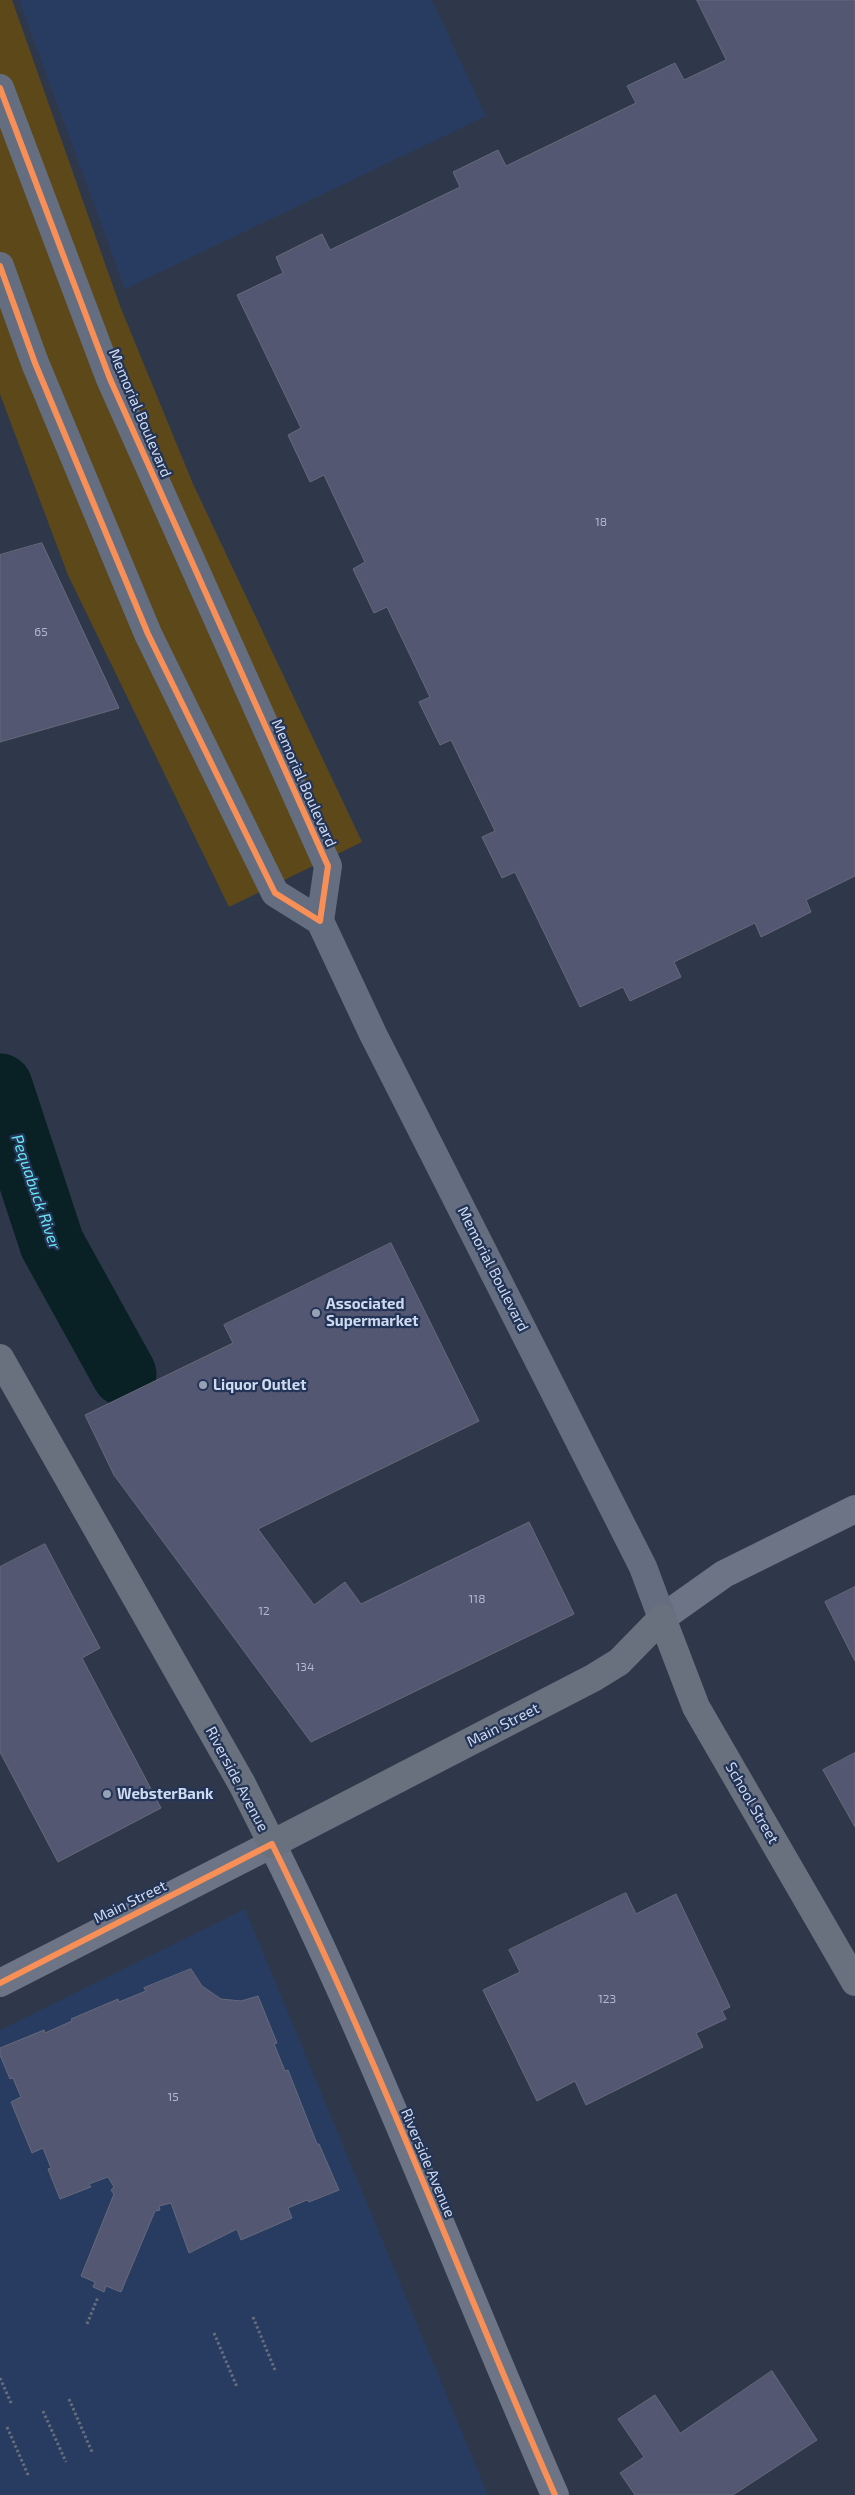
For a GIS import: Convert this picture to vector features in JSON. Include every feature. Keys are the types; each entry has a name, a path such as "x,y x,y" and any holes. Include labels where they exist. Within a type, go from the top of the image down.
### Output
{"highway":[{"name":"Riverside Avenue","path":"0,1358 242,1784 272,1844"},
{"name":"Main Street","path":"272,1844 593,1678 618,1662 662,1618"},
{"name":"School Street","path":"662,1618 696,1707 855,1982"}],"main road":[{"name":"Memorial Boulevard","path":"0,88 110,379 328,866 320,921 373,1034 643,1567 662,1618"},
{"path":"0,266 34,363 148,634 275,893 320,921"}],"street":[{"name":"Main Street","path":"662,1618 724,1574 855,1509"},
{"name":"Main Street","path":"0,1983 272,1844"},
{"name":"Riverside Avenue","path":"272,1844 315,1933 436,2211 551,2494"}],"path":[{"path":"87,2324 98,2298"},
{"path":"253,2317 275,2370"},
{"path":"214,2333 237,2387"},
{"path":"0,2378 12,2405"},
{"path":"69,2399 92,2452"},
{"path":"44,2411 66,2462"},
{"path":"7,2427 29,2477"}],"shaded area":[{"path":"0,0 12,0 120,306 193,484 362,842 229,907 68,575 0,394"},
{"path":"19,0 432,0 486,116 125,289"},
{"path":"245,1909 488,2495 0,2495 0,2030"}],"building":[{"path":"697,0 855,0 855,876 806,900 811,912 761,937 755,923 674,962 681,977 630,1001 623,987 580,1007 515,872 502,878 482,837 495,831 451,740 440,745 419,702 430,697 387,607 374,613 353,569 365,562 324,475 310,482 288,435 301,428 237,295 283,273 276,257 322,234 330,250 460,187 453,172 498,150 506,166 636,103 627,86 675,63 684,80 726,60"},
{"path":"42,543 119,708 0,742 0,555"},
{"path":"391,1243 479,1421 258,1529 314,1605 345,1582 361,1604 529,1522 574,1614 311,1742 114,1475 85,1415 233,1343 224,1325"},
{"path":"45,1544 100,1648 82,1658 161,1808 58,1862 0,1752 0,1567"},
{"path":"855,1587 855,1661 825,1602"},
{"path":"855,1753 855,1827 823,1770"},
{"path":"626,1893 636,1914 676,1894 730,2007 722,2011 726,2019 696,2033 703,2047 586,2105 575,2081 537,2101 483,1990 520,1972 509,1950"},
{"path":"191,1969 202,1986 221,1999 241,2001 258,1996 277,2043 274,2044 285,2071 288,2070 317,2144 319,2144 339,2190 288,2208 292,2218 241,2240 237,2229 189,2253 171,2203 159,2206 160,2210 155,2211 121,2292 106,2286 104,2292 93,2287 95,2282 81,2276 114,2194 111,2190 114,2187 108,2177 89,2184 91,2187 60,2199 48,2169 51,2168 43,2148 32,2153 11,2102 21,2097 13,2078 10,2079 0,2055 0,2048 44,2030 45,2033 72,2021 71,2019 118,1999 119,2002 146,1991 144,1988"},
{"path":"772,2371 817,2440 733,2495 635,2495 620,2473 644,2457 618,2419 655,2395 680,2433"}],"waterway":[{"name":"Pequabuck River","path":"0,1086 52,1244 124,1374"}],"cycle path":[{"path":"0,88 110,379 328,866 320,921 275,893 148,634 35,363 0,266"},
{"path":"0,1983 272,1844 383,2086 555,2495"}],"place":[{"name":"Associated Supermarket","path":"316,1313"},
{"name":"Liquor Outlet","path":"203,1385"},
{"name":"WebsterBank","path":"107,1794"}]}
